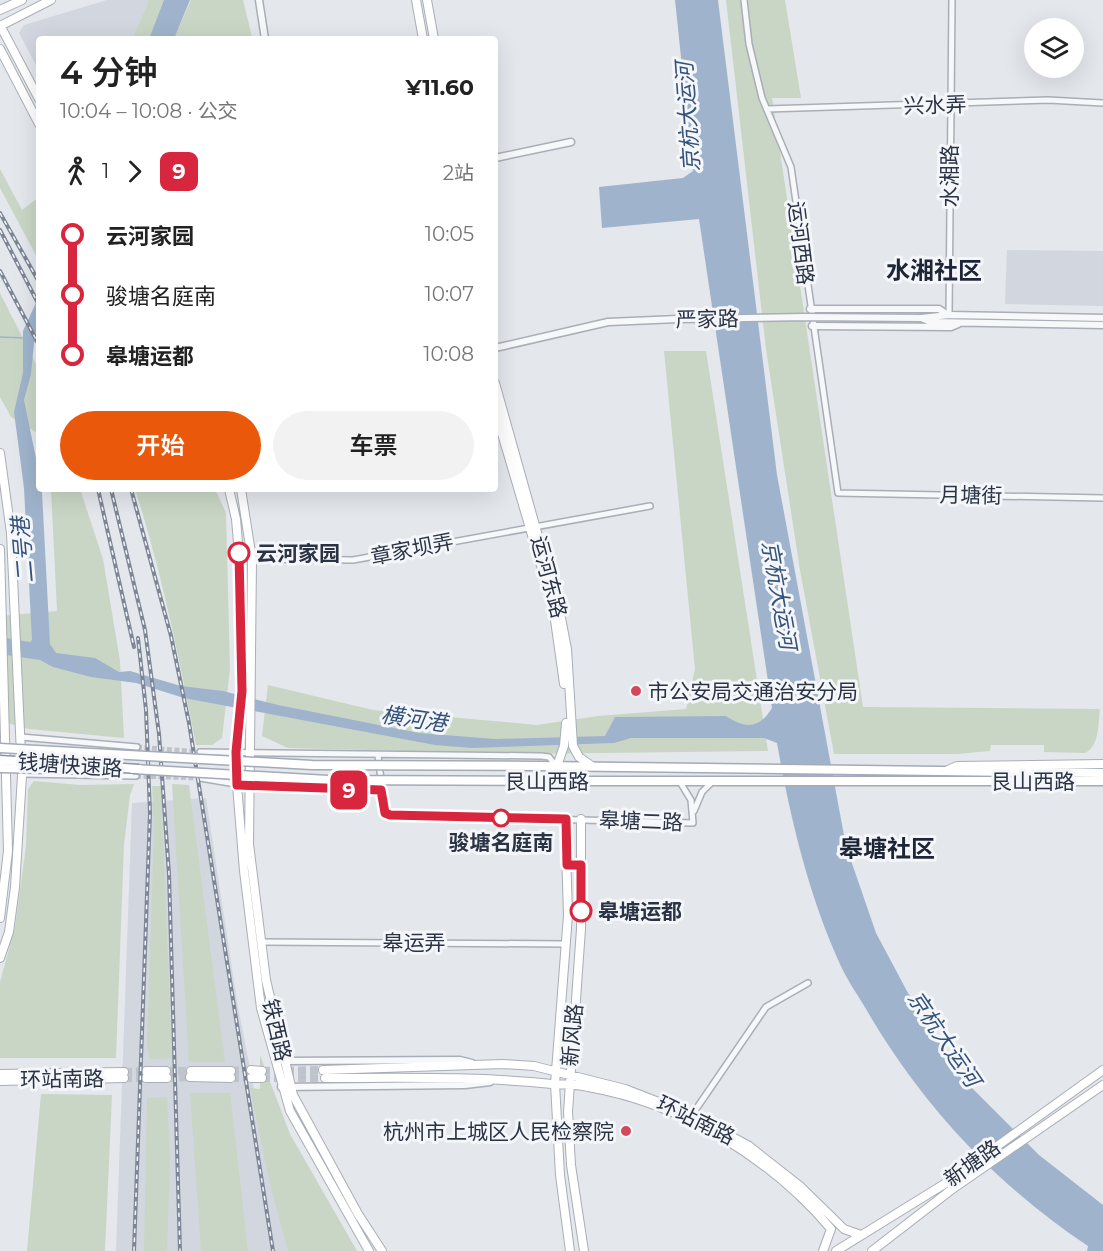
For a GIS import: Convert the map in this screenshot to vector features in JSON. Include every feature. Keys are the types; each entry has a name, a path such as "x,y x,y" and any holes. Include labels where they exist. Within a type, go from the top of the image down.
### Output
{"main road":[{"path":"0,10 22,0"},
{"path":"36,93 0,26 51,0"},
{"path":"416,0 422,36"},
{"path":"427,0 433,36"},
{"path":"0,50 36,118"},
{"name":"运河东路","path":"498,395 556,626 569,734 579,758 594,767"},
{"name":"运河东路","path":"498,419 532,527"},
{"path":"0,453 9,500 22,774 15,887 9,932 0,958"},
{"name":"铁西路","path":"230,492 238,542 242,691 236,752 237,785 244,871 261,1008 281,1087 290,1111 369,1251"},
{"name":"铁西路","path":"241,492 252,559 249,844 266,980 283,1061 291,1087 302,1112 382,1251"},
{"path":"0,549 3,771 8,851 0,918"},
{"path":"2,731 21,737"},
{"name":"运河东路","path":"557,766 569,734"},
{"name":"艮山西路","path":"0,748 312,765 1103,773"},
{"name":"钱塘快速路","path":"0,760 138,773"},
{"name":"艮山西路","path":"948,770 957,766 1103,764"},
{"path":"3,771 22,774"},
{"name":"艮山西路","path":"3,771 328,780 1100,782"},
{"name":"新风路","path":"566,819 566,944 555,1084 560,1175 570,1251"},
{"name":"新风路","path":"580,819 581,929 568,1080 571,1165 584,1251"},
{"path":"567,865 581,865"},
{"name":"环站南路","path":"823,1251 831,1230 796,1192 745,1152 702,1127 647,1103 568,1080 556,1070 502,1064 324,1074 507,1080 555,1084 568,1080 631,1091 692,1115 761,1155 809,1194 844,1229 861,1235"},
{"name":"新塘路","path":"875,1250 949,1186 1028,1123 1103,1070"},
{"name":"环站南路","path":"0,1074 124,1075 0,1081"},
{"path":"146,1075 167,1074"},
{"path":"191,1074 231,1074"},
{"path":"251,1074 262,1074"},
{"name":"新塘路","path":"836,1251 949,1186 1103,1085"}],"street":[{"path":"259,0 265,36"},
{"name":"运河西路","path":"744,0 748,44 767,110 792,167 812,326 838,492"},
{"name":"水湘路","path":"949,315 949,105 952,0"},
{"name":"兴水弄","path":"767,110 1048,100 1103,103"},
{"path":"498,157 571,142"},
{"name":"严家路","path":"810,309 939,309 949,315"},
{"name":"严家路","path":"498,347 608,322 804,316 921,318 949,315 1103,318"},
{"name":"严家路","path":"921,318 932,322 1103,325"},
{"name":"严家路","path":"812,326 951,327 962,323"},
{"name":"月塘街","path":"838,492 1103,498"},
{"name":"章家坝弄","path":"252,559 353,560 650,506"},
{"path":"21,737 137,747"},
{"name":"艮山西路","path":"200,752 541,756 549,757 557,766"},
{"path":"200,778 248,786 381,790 378,755"},
{"name":"艮山西路","path":"22,774 138,773"},
{"path":"680,782 687,791 694,813"},
{"path":"694,813 702,792 712,782"},
{"name":"皋塘二路","path":"381,790 385,813 390,815 693,823 694,813"},
{"name":"皋运弄","path":"262,942 566,944"},
{"path":"692,1115 766,1007 808,983"},
{"name":"环站南路","path":"283,1061 460,1060 502,1064"},
{"name":"环站南路","path":"281,1087 465,1085 507,1080"}],"shaded area":[{"path":"107,0 149,0 133,36 36,36 36,65 19,33 24,25"},
{"path":"1007,250 1103,251 1103,306 1005,304"},
{"path":"206,798 237,1001 274,1194 291,1251 116,1251 132,803"}],"green space":[{"path":"149,0 166,0 150,36 133,36"},
{"path":"191,0 243,0 252,36 175,36"},
{"path":"726,0 785,0 801,98 772,98 863,707 1100,709 1096,740 1090,750 1085,753 1044,752 1044,745 991,745 990,751 957,754 834,754 800,570 766,349"},
{"path":"0,169 22,210 36,199 36,255 0,188"},
{"path":"0,293 36,364 36,432 11,417 0,397"},
{"path":"664,351 706,351 768,751 523,754 288,748 262,736 268,685 373,710 537,725 598,716 686,709 695,669"},
{"path":"51,492 81,492 103,559 120,661 124,738 29,729 0,721 0,616 57,611"},
{"path":"136,492 216,492 226,513 230,669 222,738 212,745 196,745 162,584"},
{"path":"34,781 80,785 134,784 130,795 124,845 116,1058 0,1058 0,982 15,927 26,846 28,789"},
{"path":"172,784 189,785 225,1062 189,1062"},
{"path":"152,786 161,786 172,1058 150,1059 147,1045 154,830"},
{"path":"260,1055 290,1134 357,1251 288,1251 269,1180 250,1088 260,1089"},
{"path":"190,1093 230,1093 248,1251 201,1251"},
{"path":"41,1094 112,1095 105,1251 27,1251"},
{"path":"167,1097 170,1160 167,1251 144,1251 147,1098"}],"water":[{"path":"164,0 190,0 175,36 150,36"},
{"name":"京杭大运河","path":"675,0 718,0 777,475 846,846 876,933 908,993 967,1083 1039,1155 1103,1205 1103,1251 1087,1251 1088,1246 1023,1197 992,1170 936,1110 888,1044 842,968 818,909 794,827 777,743 764,738 631,738 614,743 472,748 435,745 184,698 136,683 91,677 53,667 40,660 0,654 0,637 30,642 32,640 24,488 14,412 23,373 23,331 36,303 36,338 31,374 24,400 36,458 36,492 42,492 50,644 56,653 95,658 119,672 130,671 181,686 223,691 278,705 419,733 495,739 605,736 615,717 726,716 745,725 762,720 772,708 699,219 602,228 599,187 683,178 693,171"}],"waterway":[{"path":"0,337 25,338"}],"tunnel":[{"path":"137,747 200,752"},
{"path":"136,776 200,778"},
{"path":"231,1071 251,1070"},
{"path":"262,1071 323,1070"},
{"path":"124,1072 146,1071"},
{"path":"166,1071 191,1071"},
{"path":"167,1078 190,1077"},
{"path":"124,1078 146,1078"},
{"path":"231,1078 251,1078"},
{"path":"262,1078 325,1078"}],"railway":[{"path":"0,213 36,277"},
{"path":"0,230 36,299"},
{"path":"0,271 36,339"},
{"path":"99,492 134,647"},
{"path":"112,492 145,630 159,734 169,874 180,1251"},
{"path":"132,492 171,636 189,723 273,1251"},
{"path":"134,1251 150,813 146,710 138,638"}],"bus line":[{"name":"9","path":"239,553 242,691 236,752 237,785 381,790 385,813 390,815 566,819 567,865 581,865 581,911"}],"place":[{"name":"云河家园","path":"239,553"},
{"name":"市公安局交通治安分局","path":"636,691"},
{"name":"骏塘名庭南","path":"501,818"},
{"name":"皋塘运都","path":"581,911"},
{"name":"杭州市上城区人民检察院","path":"626,1131"}],"district":[{"name":"水湘社区","path":"934,270"},
{"name":"皋塘社区","path":"887,848"}],"water label":[{"name":"二号港","path":"23,550"},
{"name":"横河港","path":"414,719"}]}
